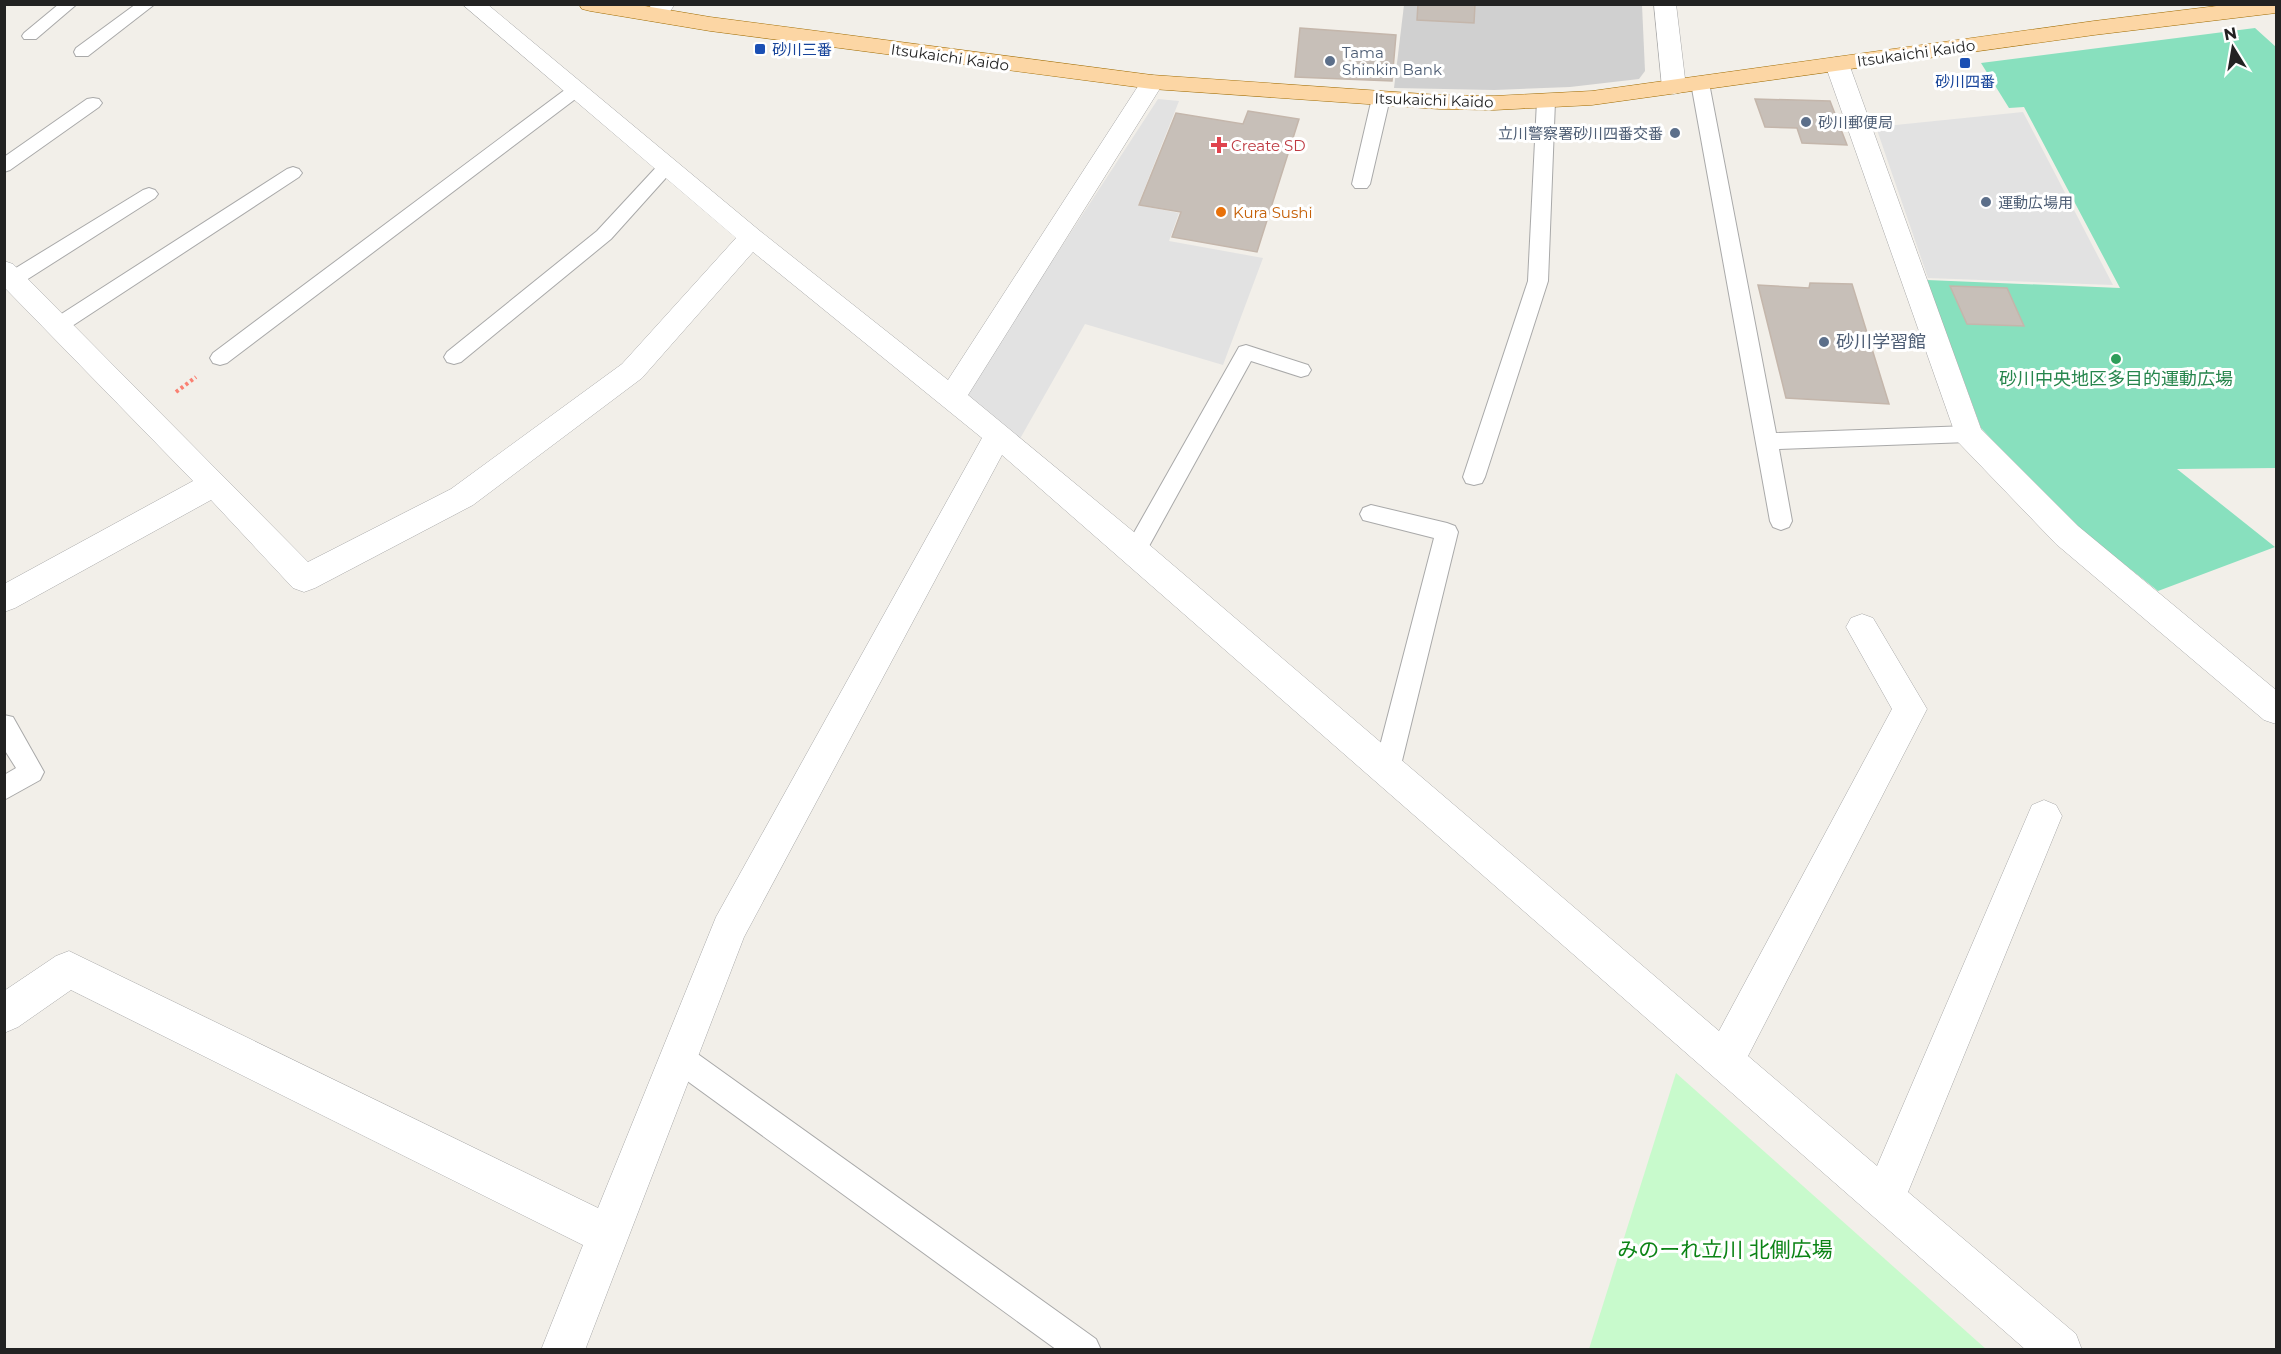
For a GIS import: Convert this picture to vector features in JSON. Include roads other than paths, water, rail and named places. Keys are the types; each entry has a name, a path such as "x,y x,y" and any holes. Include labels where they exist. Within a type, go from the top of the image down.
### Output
{"main road":[{"name":"Itsukaichi Kaido","path":"590,4 659,10 974,60 1152,82 1439,102 1546,101 1674,87 2094,28 2277,6"}],"street":[{"path":"473,4 751,237 998,435 2060,1350"},
{"path":"1665,4 1674,87"},
{"path":"1837,64 1968,434 2067,535 2272,701"},
{"path":"951,398 1152,82"},
{"path":"9,274 304,579 462,497 632,371 751,237"},
{"path":"563,1350 607,1233 729,929 998,435"},
{"path":"4,599 214,484"},
{"path":"1725,1060 1910,709 1862,627"},
{"path":"1885,1197 2044,816"},
{"path":"4,1014 69,969 607,1233"}],"lane":[{"path":"30,36 69,4"},
{"path":"82,52 147,4"},
{"path":"1700,83 1781,521"},
{"path":"220,358 576,90"},
{"path":"1361,184 1381,98"},
{"path":"1474,477 1538,281 1546,101"},
{"path":"4,166 93,103"},
{"path":"454,357 604,235 667,166"},
{"path":"59,325 293,173"},
{"path":"9,274 149,194"},
{"path":"1135,552 1246,352 1301,370"},
{"path":"1767,441 1968,434"},
{"path":"1371,514 1447,532 1387,769"},
{"path":"4,725 31,772 4,789"},
{"path":"678,1058 1085,1350"}],"place":[{"name":"砂川三番","path":"760,49"},
{"name":"Tama Shinkin Bank","path":"1330,61"},
{"name":"砂川四番","path":"1965,63"},
{"name":"砂川郵便局","path":"1806,122"},
{"name":"立川警察署砂川四番交番","path":"1675,133"},
{"name":"Create SD","path":"1219,145"},
{"name":"運動広場用","path":"1986,202"},
{"name":"Kura Sushi","path":"1221,212"},
{"name":"砂川学習館","path":"1824,342"},
{"name":"砂川中央地区多目的運動広場","path":"2116,359"}],"park label":[{"name":"みのーれ立川 北側広場","path":"1725,1249"}]}
